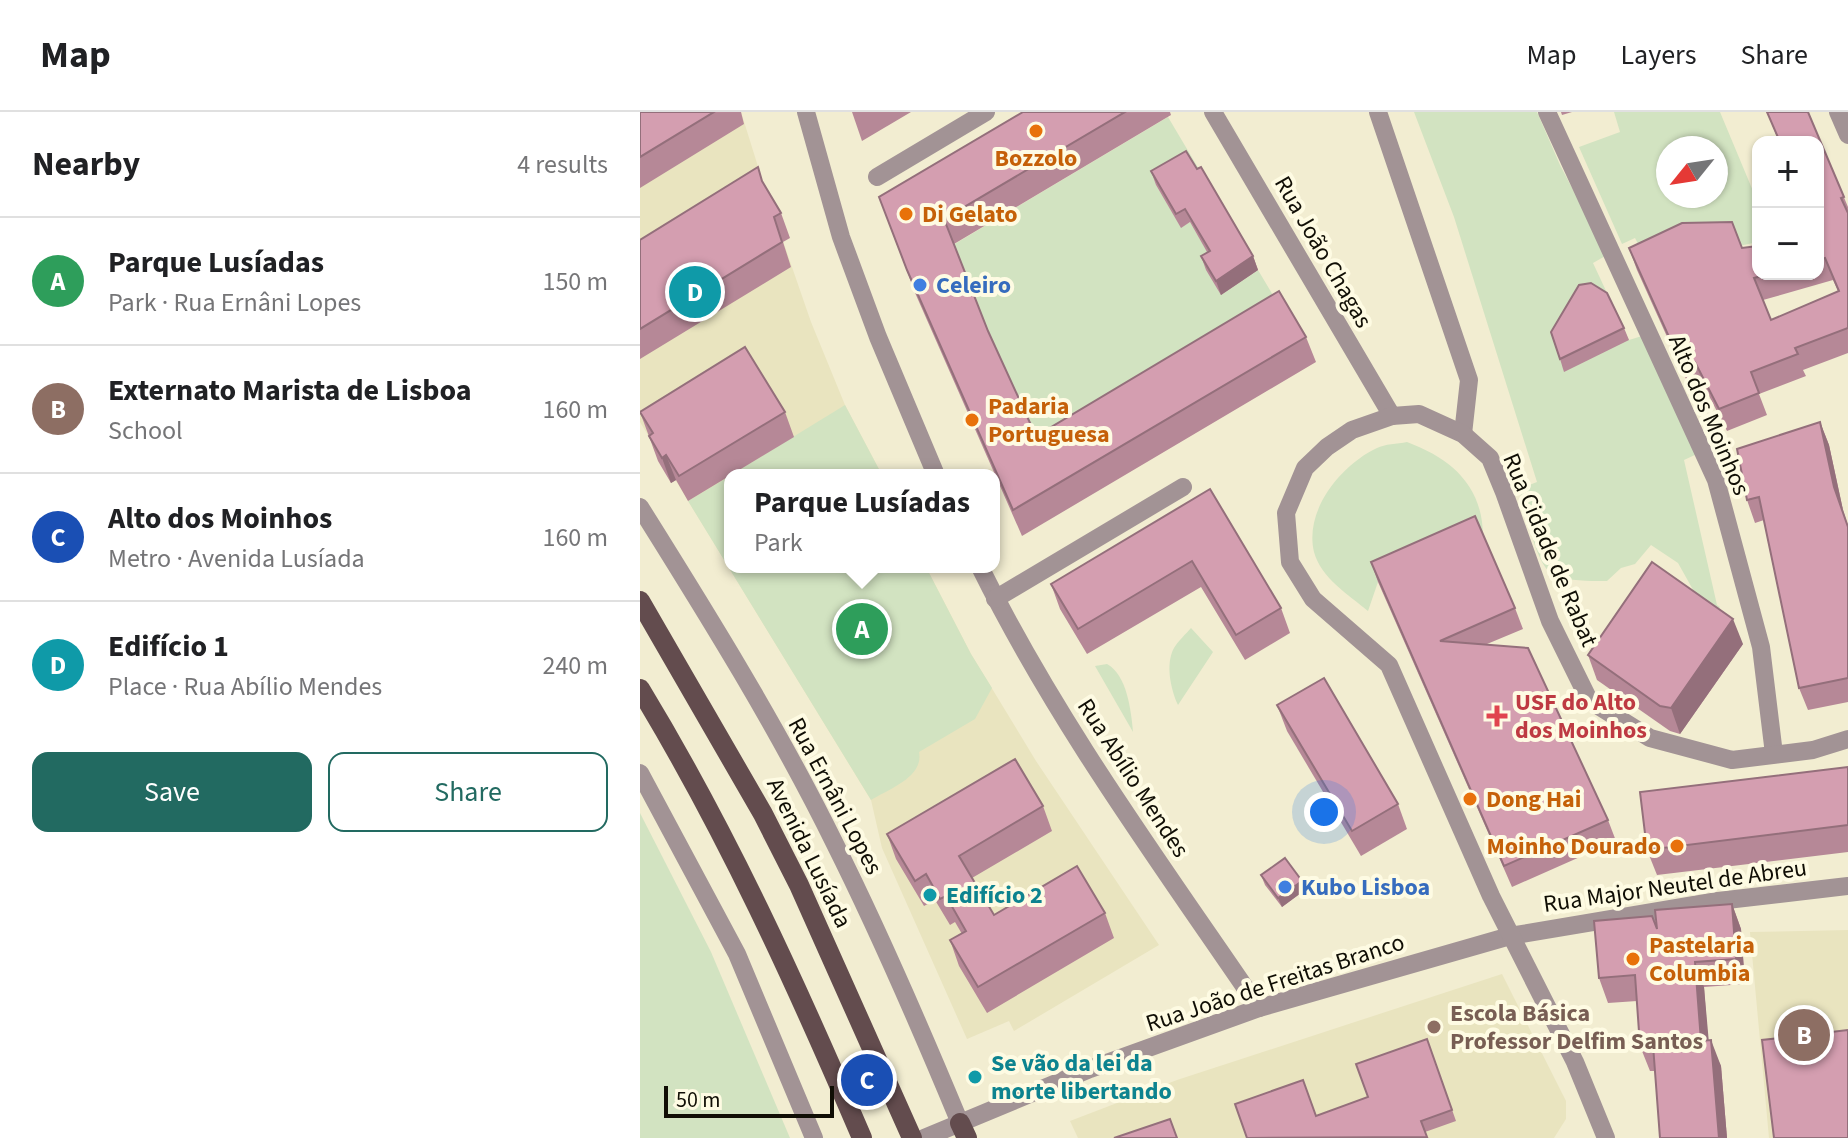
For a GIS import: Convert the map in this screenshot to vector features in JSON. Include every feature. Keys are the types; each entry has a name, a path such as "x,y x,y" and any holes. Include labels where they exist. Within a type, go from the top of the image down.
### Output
{"main road":[{"name":"Avenida Lusíada","path":"640,601 725,745 799,885 912,1138"},
{"path":"640,689 749,885 862,1138"}],"street":[{"path":"806,112 841,237 878,337 933,469"},
{"path":"877,177 986,112"},
{"name":"Rua João Chagas","path":"1213,112 1392,416"},
{"path":"1378,112 1469,380 1463,434"},
{"name":"Alto dos Moinhos","path":"1547,112 1716,480 1761,647 1774,754"},
{"path":"1838,112 1848,135"},
{"name":"Rua Cidade de Rabat","path":"1606,1138 1575,1062 1510,936 1389,665 1313,599 1290,562 1286,513 1305,468 1327,447 1352,430 1392,416 1419,414 1463,434 1490,458 1550,621 1589,700 1650,738 1732,760 1813,750 1848,739"},
{"path":"995,599 1183,487"},
{"name":"Rua Ernâni Lopes","path":"640,507 742,676 834,842 894,966 964,1130"},
{"name":"Rua Abílio Mendes","path":"983,573 1059,710 1259,1008"},
{"path":"640,773 737,954 814,1138"},
{"name":"Rua Major Neutel de Abreu","path":"1510,936 1718,901 1848,886"},
{"name":"Rua João de Freitas Branco","path":"924,1138 964,1130 1090,1069 1259,1008 1510,936"}],"shaded area":[{"path":"640,112 741,112 811,322 845,405 879,469 724,469 724,559 640,422"},
{"path":"732,573 929,573 971,654 1036,761 1159,945 1014,1031 1009,1021 967,1039 882,848 871,800"},
{"path":"1848,930 1848,1138 1769,1138 1750,932"},
{"name":"Escola Básica Professor Delfim Santos","path":"1502,974 1566,1101 1566,1119 1554,1138 1078,1138 1070,1121 1177,1080"}],"green space":[{"path":"1414,112 1537,112 1560,165 1607,255 1593,263 1629,340 1642,336 1697,454 1684,460 1717,605 1720,607 1710,620 1678,563 1651,545 1635,564 1621,568 1607,581 1563,578 1545,567 1531,534 1519,489 1537,482 1454,217"},
{"path":"1614,112 1720,112 1752,189 1752,243 1649,265 1635,238 1622,244 1579,147 1620,132"},
{"path":"1168,117 1206,181 1156,185 1181,227 1190,222 1215,265 1221,295 1258,270 1286,317 1043,456 953,245"},
{"path":"845,405 879,469 741,469"},
{"path":"1407,442 1438,457 1462,477 1477,503 1483,537 1378,582 1368,611 1323,570 1314,552 1312,536 1315,520 1328,491 1351,466 1380,447"},
{"path":"724,480 724,560 688,501"},
{"path":"732,573 929,573 992,688 975,719 919,752 919,761 911,775 871,800"},
{"path":"1191,628 1213,652 1178,705 1171,685 1171,654"},
{"path":"1107,664 1114,669 1123,685 1133,732 1095,666"},
{"path":"640,813 711,952 790,1138 640,1138"}],"building":[{"path":"640,112 714,112 640,157"},
{"path":"1023,112 1125,112 944,219 988,331 1036,436 1279,291 1306,337 1013,510 1000,481 1000,469 995,469 907,270 879,197"},
{"path":"1767,112 1808,112 1818,136 1777,136"},
{"path":"1824,150 1848,213 1848,328 1795,348 1798,354 1751,372 1759,393 1719,409 1695,362 1683,368 1629,248 1682,223 1732,222 1742,248 1752,247 1752,280 1755,280 1771,320 1839,291 1825,258"},
{"path":"1186,151 1197,169 1201,167 1253,256 1216,281 1201,256 1210,251 1185,209 1176,214 1151,171"},
{"path":"758,167 762,181 781,213 774,217 782,242 640,329 640,240"},
{"path":"1591,283 1607,293 1624,328 1560,359 1551,332 1579,285"},
{"path":"745,347 785,412 679,476 666,455 662,458 649,436 653,433 640,412"},
{"path":"1820,422 1834,487 1848,527 1848,678 1799,688 1759,497 1747,500 1737,449"},
{"path":"1210,489 1281,608 1236,635 1192,561 1078,629 1051,584"},
{"path":"1475,516 1515,608 1440,641 1528,648 1608,820 1504,866 1371,562"},
{"path":"1652,562 1733,619 1671,708 1660,706 1588,655"},
{"path":"1324,678 1398,804 1352,831 1277,705"},
{"path":"1015,759 1043,806 959,856 994,915 1077,866 1105,913 978,987 950,940 966,931 946,896 940,899 926,874 915,881 887,834"},
{"path":"1848,767 1848,825 1647,850 1640,792"},
{"path":"1285,858 1302,881 1278,898 1261,875"},
{"path":"1732,904 1736,959 1695,962 1701,1041 1711,1040 1719,1138 1660,1138 1653,1045 1640,1046 1635,975 1599,978 1594,921 1652,916 1657,929 1655,910"},
{"path":"1848,1030 1848,1138 1774,1138 1762,1040"},
{"path":"1427,1039 1452,1110 1421,1121 1427,1137 1247,1138 1235,1104 1303,1080 1316,1116 1368,1097 1356,1064"},
{"path":"1170,1119 1177,1138 1114,1138"}],"place":[{"name":"Bozzolo","path":"1036,131"},
{"name":"Di Gelato","path":"906,214"},
{"name":"Celeiro","path":"920,285"},
{"name":"Edifício 1","path":"695,292"},
{"name":"Padaria Portuguesa","path":"972,420"},
{"name":"Parque Lusíadas","path":"862,629"},
{"name":"USF do Alto dos Moinhos","path":"1497,716"},
{"name":"Dong Hai","path":"1470,799"},
{"name":"Moinho Dourado","path":"1677,846"},
{"name":"Kubo Lisboa","path":"1285,887"},
{"name":"Edifício 2","path":"930,895"},
{"name":"Pastelaria Columbia","path":"1633,959"},
{"name":"Escola Básica Professor Delfim Santos","path":"1434,1027"},
{"name":"Externato Marista de Lisboa","path":"1804,1035"},
{"name":"Se vão da lei da morte libertando","path":"975,1077"},
{"name":"Alto dos Moinhos","path":"867,1080"}]}
